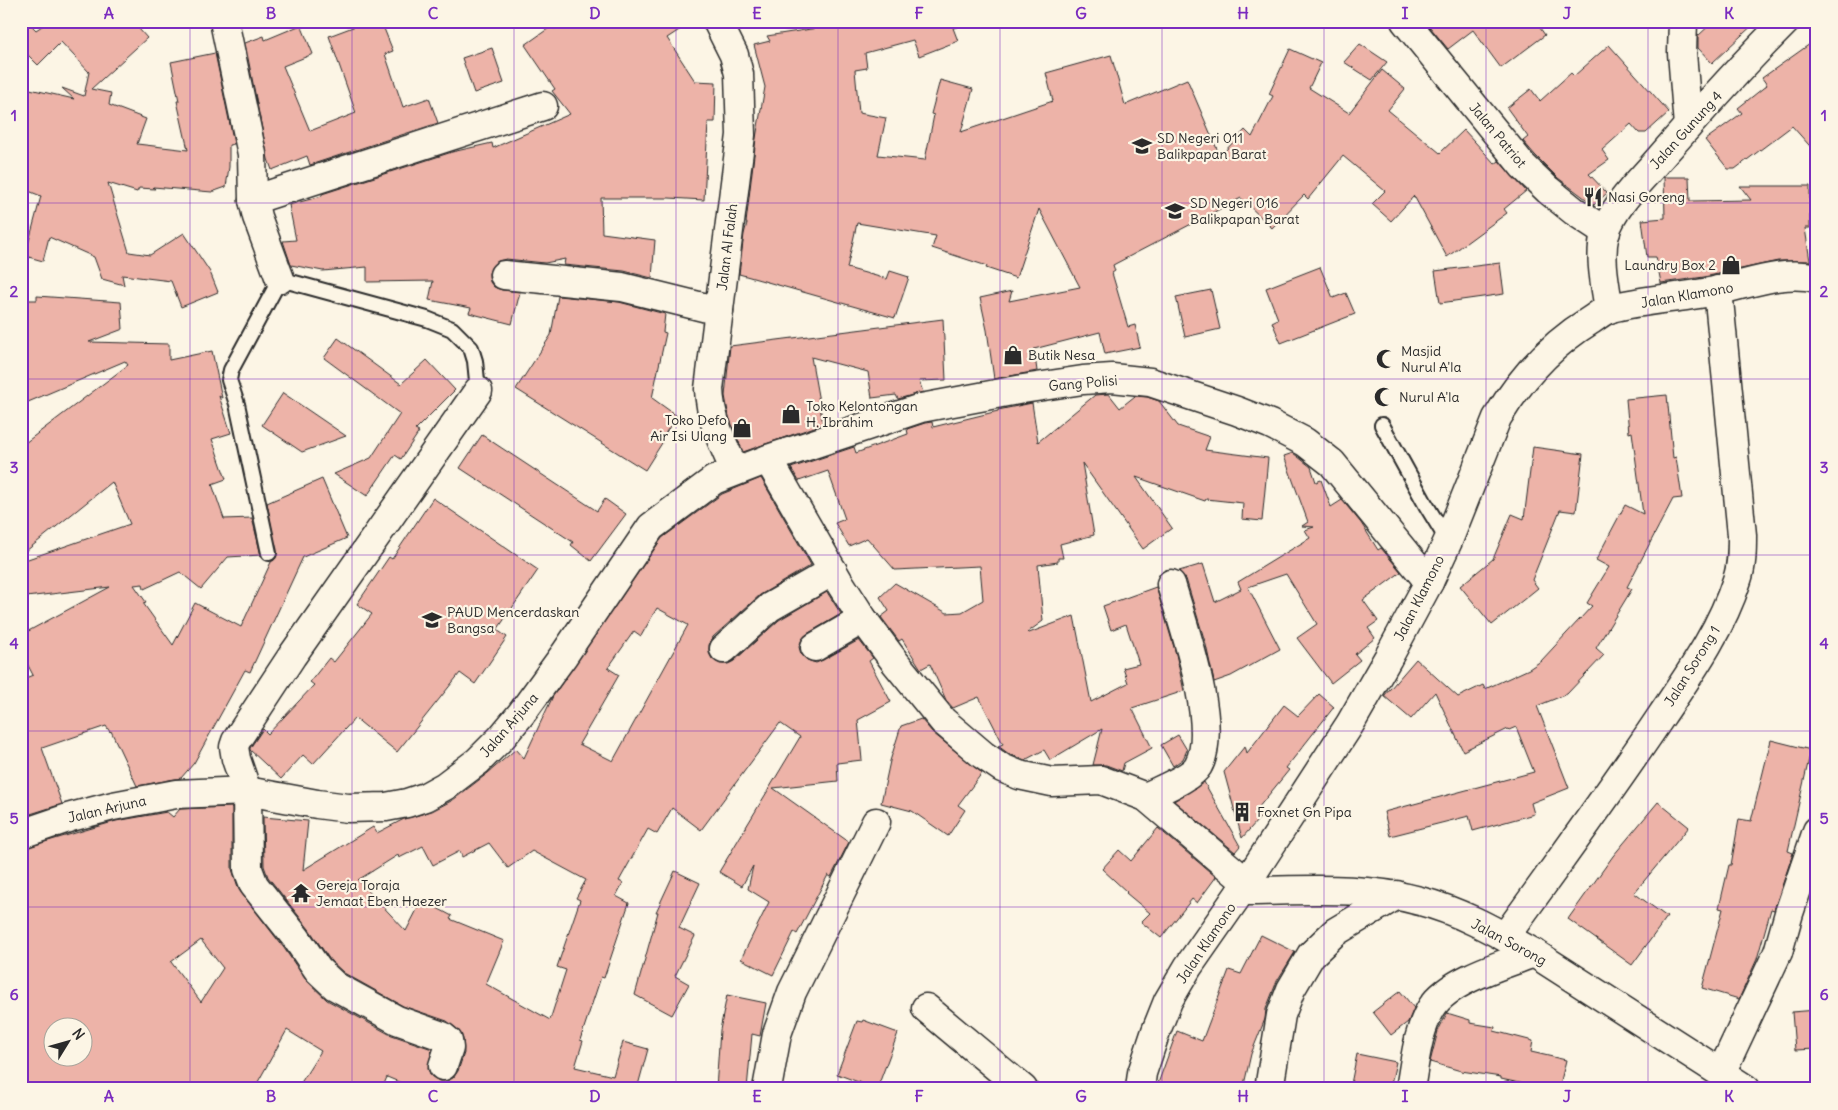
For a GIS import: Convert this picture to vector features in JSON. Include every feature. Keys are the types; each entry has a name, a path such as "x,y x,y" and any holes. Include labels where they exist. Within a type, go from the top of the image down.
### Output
{"street":[{"path":"224,21 252,154 253,200 257,217 280,279"},
{"name":"Jalan Al Falah","path":"717,21 734,55 739,74 741,134 709,389 713,420 735,471"},
{"name":"Jalan Patriot","path":"1406,21 1523,166 1574,211 1606,232"},
{"path":"1683,21 1682,53 1688,126"},
{"name":"Jalan Gunung 4","path":"1609,309 1602,252 1606,232 1622,203 1688,126 1786,21"},
{"path":"253,200 543,106"},
{"path":"504,275 622,287 719,311"},
{"name":"Jalan Klamono","path":"1140,1089 1145,1064 1168,1001 1213,928 1243,887 1350,724 1429,582 1448,541 1497,418 1507,401 1545,355 1569,335 1609,309 1718,290 1786,275 1804,275 1817,278"},
{"name":"Jalan Sorong 1","path":"1505,937 1642,745 1705,650 1722,617 1738,578 1742,527 1718,290"},
{"name":"Gang Polisi","path":"735,471 920,408 1084,380 1112,378 1150,382 1238,411 1270,424 1305,442 1332,463 1429,582"},
{"path":"443,1066 450,1048 448,1040 442,1036 396,1020 335,986 318,970 254,884 248,869 247,790 236,759 234,747 236,741 292,656 478,391"},
{"path":"768,459 863,619 894,662 943,721 983,755 1002,768 1019,775 1052,782 1101,780 1146,797 1243,887"},
{"name":"Jalan Arjuna","path":"21,834 71,817 145,799 176,794 247,790 317,804 348,808 386,807 425,797 445,786 478,761 522,714 651,527 703,487 735,471"},
{"path":"724,649 770,607 833,571"},
{"path":"1146,797 1189,774 1198,766 1204,748 1205,727 1197,678 1171,584"},
{"path":"815,647 863,619"},
{"path":"766,1089 777,1034 792,992 876,822"},
{"path":"1721,1073 1778,952 1817,831"},
{"name":"Jalan Sorong","path":"1243,887 1376,892 1421,901 1455,914 1505,937 1534,953 1746,1089"},
{"path":"1269,1089 1281,1015 1291,989 1311,955 1335,932 1397,895"},
{"path":"1410,1089 1424,1023 1433,1005 1458,984 1534,953"},
{"path":"926,1008 1023,1089"}],"lane":[{"path":"269,553 237,404 229,380 231,370 280,279 427,319 452,329 471,348 476,361 478,391"},
{"path":"1382,424 1448,541"}],"building":[{"path":"21,21 27,21 36,30 45,24 42,21 132,21 147,38 91,89 111,93 109,105 146,119 137,144 188,150 177,101 179,101 171,62 215,53 234,144 229,145 229,167 226,187 212,192 153,187 155,189 139,188 137,192 108,183 129,252 150,255 184,233 210,272 218,292 181,307 171,281 122,275 124,285 102,279 94,257 49,237 43,261 25,256 41,196 21,188 21,87 74,99 62,88 84,96 89,72 61,42 38,65 21,48"},
{"path":"369,21 381,21 393,51 385,54 403,107 429,98 438,123 310,165 307,156 272,170 268,159 245,43 264,36 265,40 301,25 313,54 283,66 310,131 356,113 329,36"},
{"path":"565,21 693,21 667,38 695,81 716,82 715,122 708,122 704,200 601,198 602,233 655,240 652,278 624,271 564,265 565,259 545,263 506,259 498,261 492,266 489,273 490,282 494,287 502,290 520,292 512,324 469,313 471,308 429,300 433,281 367,282 367,267 323,271 291,265 283,241 296,240 289,205 322,196 322,194 452,152 492,143 493,148 570,114 552,91 555,89 525,45 552,26 554,29"},
{"path":"862,21 956,21 957,27 953,28 958,41 919,56 913,40 865,53 867,68 855,70 859,113 886,118 878,155 925,160 934,115 931,114 940,80 973,89 961,132 1053,101 1046,73 1111,55 1125,105 1187,79 1220,156 1245,130 1252,137 1273,96 1269,94 1290,49 1321,63 1309,88 1349,113 1382,70 1405,89 1388,110 1440,153 1464,130 1495,164 1499,161 1526,191 1504,209 1507,213 1447,257 1414,196 1391,221 1372,204 1385,191 1343,156 1308,199 1304,195 1272,228 1241,198 1113,265 1115,271 1112,273 1128,327 1135,325 1140,347 1105,354 1100,332 1034,349 1037,371 994,379 980,298 1012,291 1009,301 1080,287 1039,209 1016,278 986,268 987,266 932,248 936,236 857,223 847,268 887,279 890,271 909,277 895,318 739,274 747,223 756,138 765,87 754,45 770,41 767,36"},
{"path":"1425,21 1535,21 1545,35 1501,68 1473,30 1448,49"},
{"path":"1714,21 1757,21 1712,63 1698,48 1698,36"},
{"path":"1817,39 1817,154 1792,126 1735,169 1728,169 1705,140 1742,113 1738,108 1767,85 1762,78"},
{"path":"1360,44 1387,62 1372,80 1344,62"},
{"path":"1609,45 1669,112 1646,133 1639,133 1631,124 1602,150 1609,160 1589,174 1607,193 1594,205 1558,178 1535,155 1523,141 1528,137 1507,108 1531,89 1540,101 1571,73 1574,76"},
{"path":"492,48 504,83 474,93 462,58"},
{"path":"1664,177 1689,177 1690,201 1751,200 1740,186 1810,186 1810,228 1805,228 1810,261 1778,261 1704,277 1661,283 1656,257 1647,257 1642,220 1665,218"},
{"path":"1500,263 1504,294 1440,303 1435,271"},
{"path":"1320,267 1333,298 1346,293 1355,314 1281,343 1272,322 1278,319 1266,288"},
{"path":"1211,290 1220,329 1185,337 1176,297"},
{"path":"37,296 121,302 123,329 89,342 169,344 169,360 212,351 222,398 219,396 231,433 212,439 226,479 212,484 224,519 252,518 261,555 228,557 201,589 180,572 144,589 143,584 134,585 146,602 143,603 173,645 195,603 241,627 271,562 277,555 267,503 322,479 347,538 303,557 250,672 245,670 194,763 181,778 137,786 111,731 106,726 42,748 62,804 21,817 21,680 33,675 21,652 21,635 110,587 26,597 22,561 130,524 112,482 21,555 21,446 128,365 125,361 21,405 21,300 37,300"},
{"path":"558,296 619,302 665,314 663,332 666,333 652,398 677,416 660,441 662,443 645,470 516,389 551,335"},
{"path":"943,319 946,380 919,381 923,392 898,399 896,395 872,398 868,372 811,357 823,424 743,452 729,417 725,396 730,346"},
{"path":"338,338 401,384 427,360 455,390 415,430 419,432 401,459 395,455 367,496 334,474 371,458 400,414 324,358"},
{"path":"283,393 346,436 302,452 262,425"},
{"path":"1109,394 1120,408 1135,396 1159,401 1178,426 1210,437 1205,450 1268,458 1262,521 1242,519 1243,503 1206,499 1205,501 1136,477 1172,528 1143,549 1082,463 1094,535 1060,544 1063,558 1058,558 1058,562 1038,565 1043,621 1028,632 1074,616 1091,702 1128,683 1123,668 1139,664 1126,624 1111,630 1103,606 1156,587 1176,654 1184,691 1132,708 1152,748 1124,763 1122,771 1106,765 1093,765 1102,729 1050,760 1044,750 1025,760 1009,754 998,746 1003,744 979,697 953,708 946,700 930,664 921,669 902,639 899,641 881,617 889,611 880,597 895,583 947,613 962,612 983,600 980,566 895,570 867,538 849,546 835,523 845,519 828,471 799,481 791,468 854,447 856,453 908,434 907,429 925,423 932,422 933,427 1032,403 1038,442 1095,395"},
{"path":"1667,395 1673,458 1676,457 1682,498 1673,499 1627,587 1632,589 1596,648 1604,655 1567,694 1537,706 1569,788 1531,803 1534,814 1473,831 1469,816 1390,836 1384,812 1534,772 1516,727 1463,751 1435,692 1411,719 1384,696 1416,659 1458,697 1483,685 1485,689 1529,669 1541,661 1592,606 1587,603 1609,567 1596,560 1625,505 1643,514 1632,432 1629,433 1626,399"},
{"path":"482,435 597,511 605,499 626,514 591,561 571,545 573,542 460,468"},
{"path":"1533,447 1583,454 1576,512 1560,510 1532,580 1538,588 1492,625 1460,586 1493,559 1512,514 1524,519"},
{"path":"1293,453 1311,467 1316,482 1321,480 1331,507 1342,500 1361,523 1378,550 1381,548 1401,572 1363,600 1378,621 1368,628 1375,638 1355,654 1360,660 1331,683 1297,638 1317,624 1286,574 1248,587 1280,649 1231,676 1214,682 1206,645 1186,579 1179,571 1203,564 1215,602 1241,589 1238,582 1310,538 1305,530 1314,527 1302,526 1308,522 1284,456"},
{"path":"761,478 811,565 760,595 713,637 709,645 709,653 712,659 720,664 728,664 734,661 779,620 827,592 841,614 807,634 802,639 799,647 801,654 807,660 816,663 859,640 873,658 869,661 891,702 858,720 862,760 837,763 838,781 773,788 849,842 831,877 828,875 797,934 794,932 773,975 741,959 769,902 748,889 753,866 742,886 719,872 800,737 780,723 701,830 672,808 657,834 648,829 619,881 623,883 616,896 629,903 604,978 601,977 580,1040 583,1041 575,1067 613,1076 623,1042 648,1049 637,1089 416,1089 387,1077 382,1089 297,1089 321,1051 287,1030 254,1089 21,1089 21,849 116,821 167,812 173,817 180,809 232,807 232,869 239,890 284,948 305,979 327,1000 389,1034 432,1049 428,1069 431,1076 439,1081 447,1081 453,1078 458,1071 464,1053 463,1039 458,1030 447,1021 403,1006 344,973 330,960 309,929 268,877 264,866 263,817 308,821 303,870 373,827 377,833 404,819 432,811 453,800 516,749 524,758 553,696 662,538 722,494","holes":["657,608 688,625 613,761 579,744 619,675 608,668 634,631 641,636","489,843 508,868 532,851 586,880 576,898 580,900 557,967 566,970 550,1020 486,984 504,941 450,919 452,916 422,900 406,931 358,880 398,855 399,858 423,846 433,865 460,851 462,857","201,940 223,968 201,1002 171,962"]},
{"path":"433,498 538,570 497,630 507,637 475,684 460,673 397,752 355,718 313,764 303,755 281,779 250,748 263,729 268,734 314,685 310,682 329,658 334,662 372,614 357,604 389,557 392,559"},
{"path":"1319,694 1334,707 1286,768 1289,770 1258,808 1264,813 1242,838 1224,772 1245,746 1247,753 1284,705 1298,716"},
{"path":"921,719 933,733 982,773 958,805 965,810 948,836 912,811 881,803 890,761 901,726"},
{"path":"1178,735 1187,750 1183,759 1173,766 1161,745"},
{"path":"1771,740 1811,750 1788,851 1793,853 1774,910 1771,909 1757,959 1739,999 1702,988 1723,909 1719,908 1729,865 1731,865 1739,819 1751,821"},
{"path":"1204,782 1240,846 1235,852 1174,801"},
{"path":"1658,802 1689,827 1634,893 1667,917 1632,965 1568,919 1613,856"},
{"path":"1158,828 1216,877 1197,903 1192,899 1161,938 1141,922 1150,913 1102,869 1119,850 1131,861"},
{"path":"675,871 700,883 679,928 695,936 675,976 689,984 672,1015 635,995 658,912 656,912"},
{"path":"1261,935 1295,952 1277,981 1266,1009 1265,1019 1251,1054 1243,1089 1156,1089 1177,1031 1202,1041 1229,970 1241,974"},
{"path":"1400,991 1414,1008 1408,1022 1391,1035 1373,1012"},
{"path":"727,995 766,1003 760,1036 752,1034 747,1089 716,1089 720,1030"},
{"path":"1817,1010 1817,1049 1795,1050 1792,1012"},
{"path":"1447,1013 1470,1020 1470,1023 1495,1027 1494,1031 1533,1041 1531,1052 1566,1060 1559,1089 1528,1089 1529,1085 1501,1079 1501,1077 1461,1071 1430,1062 1438,1031"},
{"path":"863,1020 898,1033 877,1089 837,1074 857,1021 862,1022"},
{"path":"1357,1054 1396,1062 1390,1089 1350,1089"}],"place":[{"name":"SD Negeri 011 Balikpapan Barat","path":"1142,146"},
{"name":"Nasi Goreng","path":"1593,197"},
{"name":"SD Negeri 016 Balikpapan Barat","path":"1175,211"},
{"name":"Laundry Box 2","path":"1731,265"},
{"name":"Butik Nesa","path":"1013,355"},
{"name":"Masjid Nurul A'la","path":"1386,359"},
{"name":"Nurul A'la","path":"1384,397"},
{"name":"Toko Kelontongan H. Ibrahim","path":"791,414"},
{"name":"Toko Defo Air Isi Ulang","path":"742,428"},
{"name":"PAUD Mencerdaskan Bangsa","path":"432,620"},
{"name":"Foxnet Gn Pipa","path":"1242,812"},
{"name":"Gereja Toraja Jemaat Eben Haezer","path":"301,893"}]}
